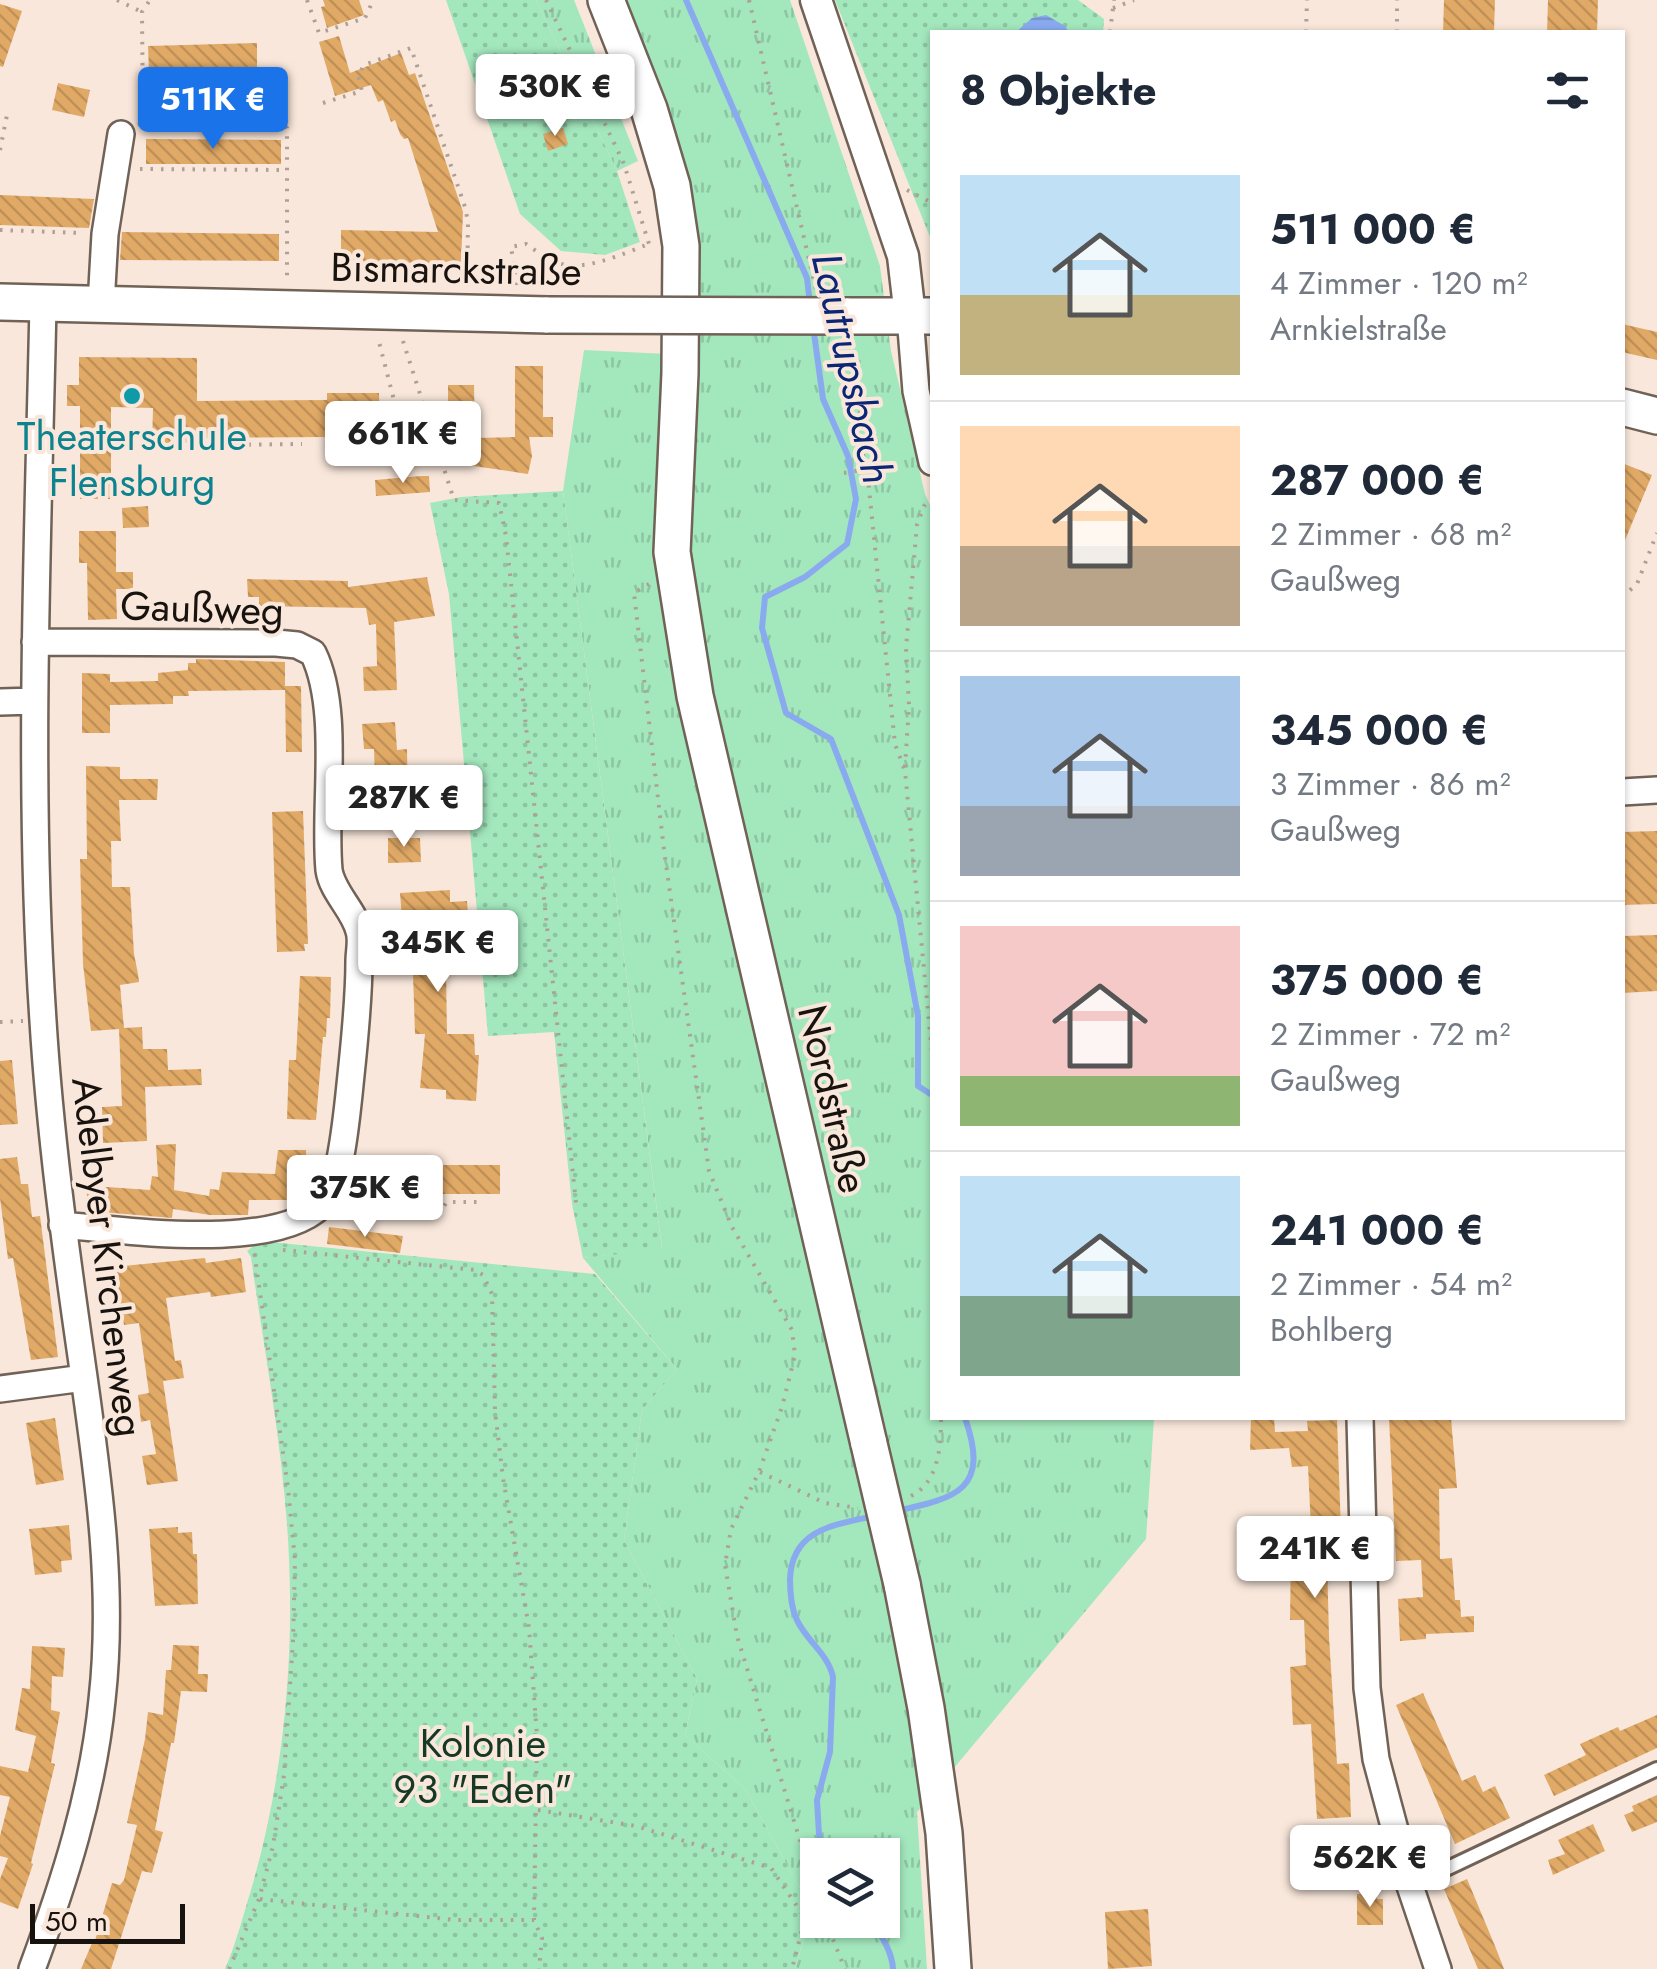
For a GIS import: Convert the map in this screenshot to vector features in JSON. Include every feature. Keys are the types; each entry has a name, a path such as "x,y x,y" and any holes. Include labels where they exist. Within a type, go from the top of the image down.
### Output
{"main road":[{"name":"Nordstraße","path":"606,0 654,124 672,186 664,242 681,356 672,552 678,601 700,716 902,1584 926,1708 944,1833 953,1969"},
{"name":"Bismarckstraße","path":"0,302 837,322 921,316"},
{"path":"1625,408 1657,416"}],"street":[{"path":"816,0 921,316 916,391 930,453"},
{"path":"101,306 105,234 121,134"},
{"name":"Adelbyer Kirchenweg","path":"32,1969 76,1838 93,1760 102,1700 106,1557 47,1088 36,916 34,701 43,304"},
{"name":"Gaußweg","path":"35,642 276,643 297,645 312,653 320,667 325,692 329,875 360,932 358,1007 347,1110 335,1181 329,1198 316,1211 250,1240 62,1225"},
{"path":"0,702 34,701"},
{"path":"1625,792 1657,790"},
{"path":"0,1389 84,1378"},
{"path":"1360,1420 1367,1688 1376,1759 1410,1886 1438,1969"}],"lane":[{"path":"1410,1886 1657,1768"}],"path":[{"path":"117,0 142,12"},
{"path":"121,134 143,123 142,12 150,0"},
{"path":"307,0 319,34 365,18 370,0"},
{"path":"535,314 511,247 526,244 554,262 576,266 664,242 546,0"},
{"path":"749,0 816,291"},
{"path":"1110,30 1114,0"},
{"path":"1112,8 1134,0"},
{"path":"1306,30 1307,0"},
{"path":"1396,30 1397,0"},
{"path":"323,103 362,91 358,76 364,66 410,48 466,207 466,314"},
{"path":"143,78 260,76 261,105 286,128 287,308"},
{"path":"0,150 8,110"},
{"path":"116,169 288,170"},
{"path":"0,230 105,234"},
{"path":"354,438 397,438 387,311"},
{"path":"387,311 403,342 454,500 499,503 506,536 576,1202"},
{"path":"837,322 867,469 895,744 905,771"},
{"path":"217,445 302,444"},
{"path":"844,473 867,469"},
{"path":"930,500 917,525 906,648 909,706 905,771 930,1033"},
{"path":"1625,594 1637,584 1657,533"},
{"path":"655,581 634,593 664,850 709,1171 732,1227 792,1330 795,1355 759,1472 731,1530 724,1566 737,1636 800,1841"},
{"path":"394,1210 441,1210 447,1202 484,1202"},
{"path":"229,1969 259,1898 273,1846 284,1775 295,1561 288,1488 250,1240 475,1270 488,1283 492,1294 491,1346 502,1478 529,1628 537,1736 534,1920 542,1938 538,1969"},
{"path":"941,1420 941,1436"},
{"path":"538,1810 636,1826 771,1868 803,1911 806,1922 792,1969"},
{"path":"259,1898 454,1920 534,1920"},
{"path":"832,1938 845,1969"}],"green space":[{"path":"446,0 536,0 617,171 640,242 605,255 561,251 520,214"},
{"path":"536,0 574,0 638,161 617,171"},
{"name":"Lautrupsbach","path":"619,0 790,0 880,266 891,351 930,505 930,1420 1154,1420 1146,1539 917,1812 927,1969 795,1969 804,1938 900,1938 900,1838 800,1838 800,1888 745,1789 685,1735 697,1679 624,1540 642,1410 677,1369 583,1258 662,1248 563,491 584,350 688,355"},
{"path":"835,0 1078,0 1104,19 1103,30 930,30 930,237"},
{"path":"563,491 662,1249 583,1258 572,1204 554,1032 488,1036 449,594 430,503 461,497"},
{"name":"Kolonie 93 \"Eden\"","path":"260,1241 595,1274 677,1369 642,1410 624,1540 697,1679 685,1735 745,1789 800,1888 800,1938 804,1938 795,1969 225,1969 251,1890 271,1809 284,1726 290,1642 283,1483 251,1257 247,1251"}],"water":[{"path":"1046,15 1068,30 1018,30 1032,18"}],"building":[{"path":"323,0 359,0 364,15 327,28"},
{"path":"1444,0 1495,0 1494,30 1443,30"},
{"path":"1548,0 1598,0 1597,30 1547,30"},
{"path":"0,4 22,11 3,67 0,66"},
{"path":"339,36 350,73 401,53 409,75 415,73 463,212 461,264 341,262 341,230 438,232 408,138 400,134 395,120 391,122 383,100 378,102 371,85 335,96 319,42"},
{"path":"257,43 257,69 149,72 148,46"},
{"path":"58,83 90,90 84,117 52,110"},
{"path":"563,128 568,144 548,151 543,134"},
{"path":"146,139 281,140 281,164 146,164"},
{"path":"0,195 94,199 89,228 0,225"},
{"path":"122,232 279,234 279,261 120,260"},
{"path":"1625,325 1657,332 1657,360 1625,353"},
{"path":"79,357 197,358 197,401 327,400 327,393 379,393 380,431 328,431 328,437 197,438 197,443 152,443 153,408 111,407 111,499 80,499 80,406 67,406 67,385 79,385"},
{"path":"515,366 543,366 543,417 553,417 553,437 529,437 532,456 528,474 460,464 460,456 453,456 453,436 448,436 448,385 474,385 475,438 515,437"},
{"path":"1625,464 1652,475 1625,540"},
{"path":"429,476 430,492 376,496 375,480"},
{"path":"148,506 149,527 123,528 122,508"},
{"path":"79,531 116,531 116,572 133,572 133,589 116,589 117,619 88,620 87,563 79,563"},
{"path":"427,577 435,616 394,622 397,690 364,691 363,667 377,666 376,624 369,625 366,608 259,606 259,597 248,597 247,579 348,581 348,587"},
{"path":"196,659 285,662 285,690 188,691 189,696 173,696 173,704 110,705 110,733 82,733 82,673 110,674 110,682 158,681 158,673 188,670 188,663 196,663"},
{"path":"285,686 301,686 302,752 286,752"},
{"path":"395,722 397,750 407,749 408,805 376,806 374,749 364,749 362,724"},
{"path":"86,766 120,767 120,779 158,779 157,800 119,800 121,841 111,841 112,887 130,887 139,982 120,985 124,1028 142,1027 143,1049 167,1049 168,1070 201,1069 202,1085 145,1087 147,1141 103,1143 102,1107 122,1106 119,1029 91,1031 83,964 80,859 87,859"},
{"path":"303,811 308,944 304,944 305,951 277,952 272,812"},
{"path":"1657,831 1657,904 1625,905 1625,832"},
{"path":"388,838 420,838 421,862 388,863"},
{"path":"450,890 450,902 467,901 469,926 440,928 446,972 447,1034 474,1034 475,1055 479,1055 476,1101 446,1099 446,1090 420,1088 425,1034 415,1034 413,973 400,893"},
{"path":"1657,935 1657,991 1625,993 1625,936"},
{"path":"300,976 331,977 330,1018 323,1037 316,1120 287,1119 289,1060 296,1060"},
{"path":"12,1060 18,1124 0,1125 0,1061"},
{"path":"176,1144 174,1190 209,1196 210,1189 219,1190 222,1172 275,1174 278,1150 306,1150 307,1189 291,1189 291,1200 249,1200 248,1215 210,1215 173,1209 172,1218 90,1211 86,1190 150,1190 152,1176 158,1177 156,1145"},
{"path":"17,1157 21,1184 28,1184 32,1217 40,1216 58,1357 31,1360 13,1258 8,1259 0,1198 0,1159"},
{"path":"440,1165 500,1165 500,1194 361,1199 361,1171 440,1171"},
{"path":"329,1227 403,1236 400,1253 327,1244"},
{"path":"205,1258 206,1263 241,1258 246,1292 166,1298 175,1361 181,1360 184,1378 163,1381 178,1481 147,1485 142,1456 156,1454 150,1420 141,1422 138,1395 149,1393 139,1323 124,1325 113,1267"},
{"path":"55,1418 64,1480 36,1485 26,1423"},
{"path":"1251,1420 1274,1420 1275,1432 1308,1431 1307,1421 1337,1420 1342,1558 1327,1559 1329,1637 1337,1764 1349,1763 1351,1817 1317,1819 1311,1724 1293,1725 1290,1667 1306,1665 1304,1620 1290,1620 1291,1551 1312,1550 1308,1466 1292,1467 1289,1448 1250,1450"},
{"path":"1389,1420 1451,1420 1457,1488 1439,1489 1440,1559 1452,1558 1455,1600 1460,1600 1461,1617 1474,1616 1474,1632 1426,1634 1426,1639 1400,1641 1398,1599 1423,1597 1421,1560 1396,1561"},
{"path":"69,1525 72,1560 61,1561 62,1572 35,1575 29,1529"},
{"path":"178,1527 178,1533 192,1532 193,1554 197,1554 198,1604 155,1606 149,1529"},
{"path":"173,1645 199,1646 198,1674 208,1674 207,1692 181,1691 155,1830 163,1832 152,1873 142,1871 111,1969 81,1969 94,1944 112,1883 120,1885 124,1880 137,1825 127,1823 148,1712 163,1715 166,1670 171,1670"},
{"path":"32,1646 65,1648 63,1677 52,1676 51,1710 60,1712 51,1763 55,1764 33,1864 18,1909 0,1902 0,1879 8,1858 0,1856 0,1836 10,1797 0,1795 0,1766 28,1772 36,1736 15,1730 22,1688 30,1689"},
{"path":"1423,1693 1462,1781 1475,1775 1483,1792 1495,1786 1510,1818 1455,1844 1396,1705"},
{"path":"1657,1715 1657,1748 1554,1796 1544,1775 1586,1755 1580,1744"},
{"path":"1657,1795 1657,1822 1632,1832 1624,1815 1634,1811 1632,1806"},
{"path":"1593,1824 1605,1851 1553,1875 1548,1860 1565,1854 1558,1840"},
{"path":"1338,1826 1363,1826 1363,1874 1327,1875 1327,1850 1338,1850"},
{"path":"1467,1879 1504,1969 1478,1969 1444,1889"},
{"path":"1377,1893 1377,1899 1383,1899 1383,1925 1357,1925 1357,1894"},
{"path":"1148,1909 1152,1966 1108,1969 1105,1912"}],"waterway":[{"name":"Lautrupsbach","path":"686,0 807,278 810,304"},
{"name":"Lautrupsbach","path":"813,326 823,399 848,456 856,499 847,544 805,577 765,597 762,628 786,713 831,739 899,915 918,1016 918,1086 930,1094"},
{"name":"Lautrupsbach","path":"896,1511 936,1501 963,1486 971,1475 973,1461 966,1420"},
{"name":"Lautrupsbach","path":"820,1838 817,1800 830,1752 833,1677 796,1618 790,1579 798,1549 807,1539 830,1527 874,1516"},
{"name":"Lautrupsbach","path":"882,1938 893,1969"}],"place":[{"name":"Theaterschule Flensburg","path":"132,396"}]}
